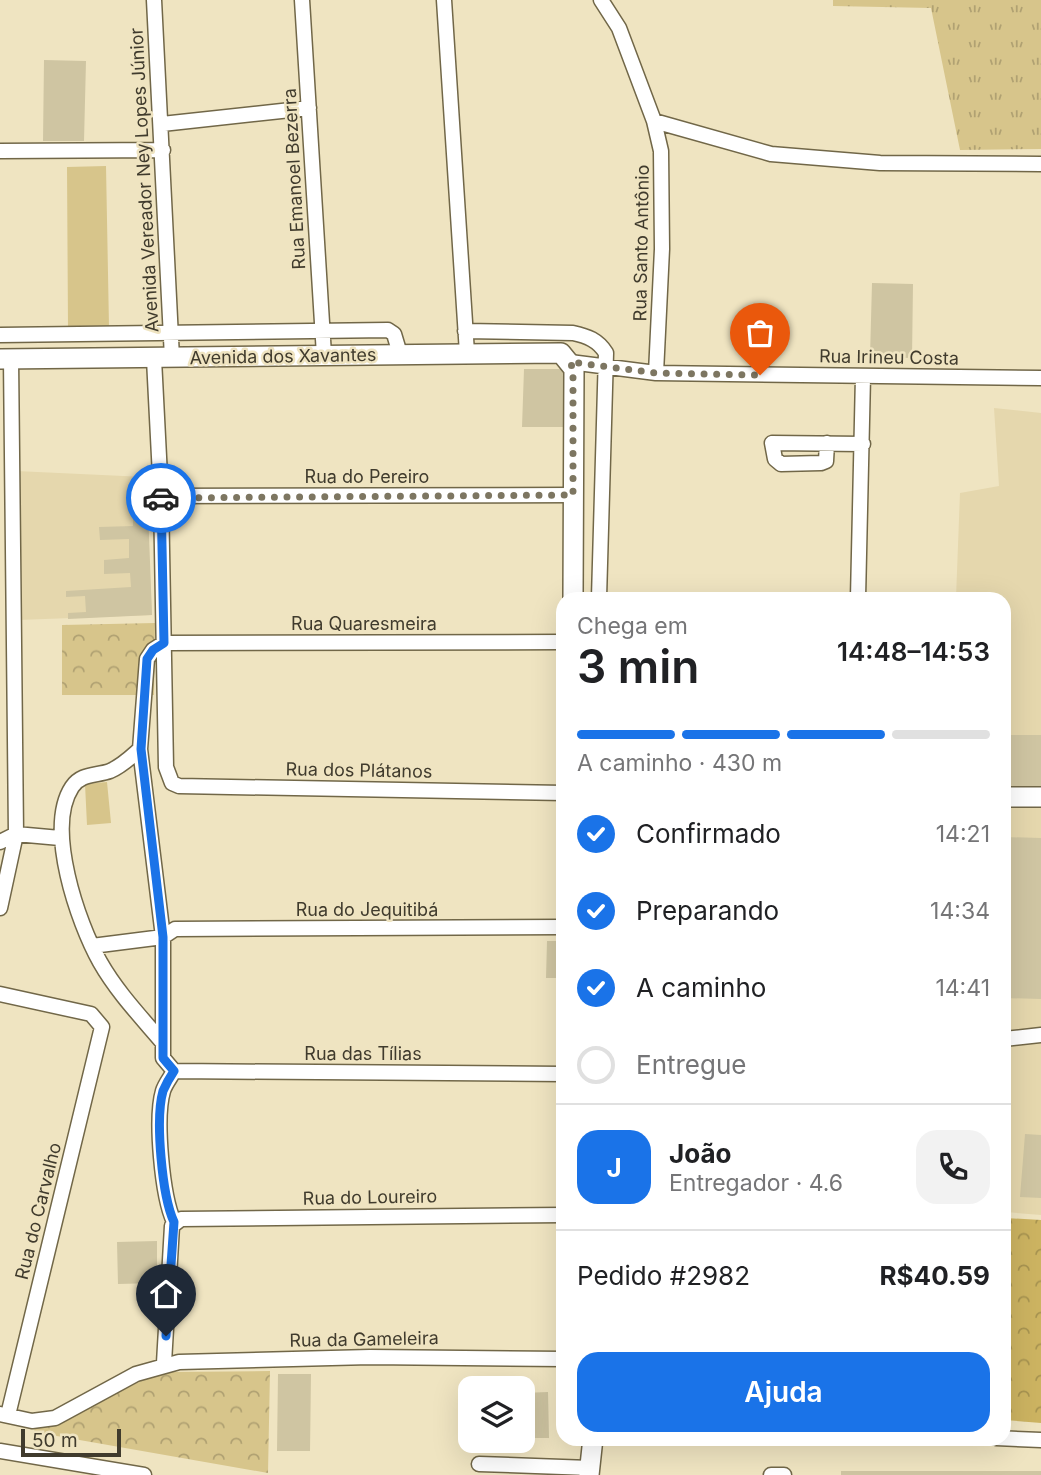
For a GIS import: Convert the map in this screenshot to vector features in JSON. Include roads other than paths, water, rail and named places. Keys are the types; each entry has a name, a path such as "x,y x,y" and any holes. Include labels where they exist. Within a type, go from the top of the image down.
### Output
{"main road":[{"name":"Avenida dos Xavantes","path":"5,359 555,351 568,360"},
{"path":"568,360 573,369 573,592"},
{"path":"1011,797 1041,797"},
{"path":"589,1472 591,1446"}],"street":[{"name":"Avenida Vereador Ney Lopes Júnior","path":"154,0 172,334 163,358"},
{"name":"Rua Emanoel Bezerra","path":"302,0 324,355"},
{"path":"444,0 467,353"},
{"name":"Rua Santo Antônio","path":"601,0 620,29 654,121 661,151 663,191 656,373"},
{"path":"162,124 309,108"},
{"path":"654,121 771,154 880,163 1041,164"},
{"path":"0,151 163,150"},
{"name":"Avenida dos Xavantes","path":"0,335 388,330 394,334 400,354"},
{"path":"465,331 573,333 588,337 602,346 607,366 599,592"},
{"path":"33,334 34,359"},
{"path":"71,335 71,359"},
{"path":"4,1415 32,1421 55,1418 136,1374 164,1363 176,1221 167,1207 163,1184 160,1112 170,1067 163,1043 166,934 141,749 147,659 153,650 164,643 161,496 163,358"},
{"path":"0,908 16,834 5,359"},
{"name":"Rua Irineu Costa","path":"568,360 656,373 1041,378"},
{"path":"858,592 863,376"},
{"path":"827,443 863,444"},
{"name":"Rua do Pereiro","path":"161,496 573,495"},
{"name":"Rua Quaresmeira","path":"164,643 556,642"},
{"name":"Rua dos Plátanos","path":"164,643 166,767 168,778 179,786 556,793"},
{"path":"141,749 115,769 78,780 70,790 64,809 60,838 85,932 92,946 118,990 163,1043"},
{"path":"0,842 16,834 60,838"},
{"name":"Rua do Jequitibá","path":"92,946 166,934 556,927"},
{"name":"Rua do Carvalho","path":"0,994 97,1017 102,1035 4,1415"},
{"path":"1011,1038 1041,1035"},
{"name":"Rua das Tílias","path":"170,1067 556,1074"},
{"name":"Rua do Loureiro","path":"176,1221 556,1215"},
{"name":"Rua da Gameleira","path":"164,1363 370,1357 556,1359"},
{"path":"1011,1439 1041,1440"},
{"path":"0,1451 144,1475"},
{"path":"479,1464 589,1472"},
{"path":"771,1475 784,1475"}]}
